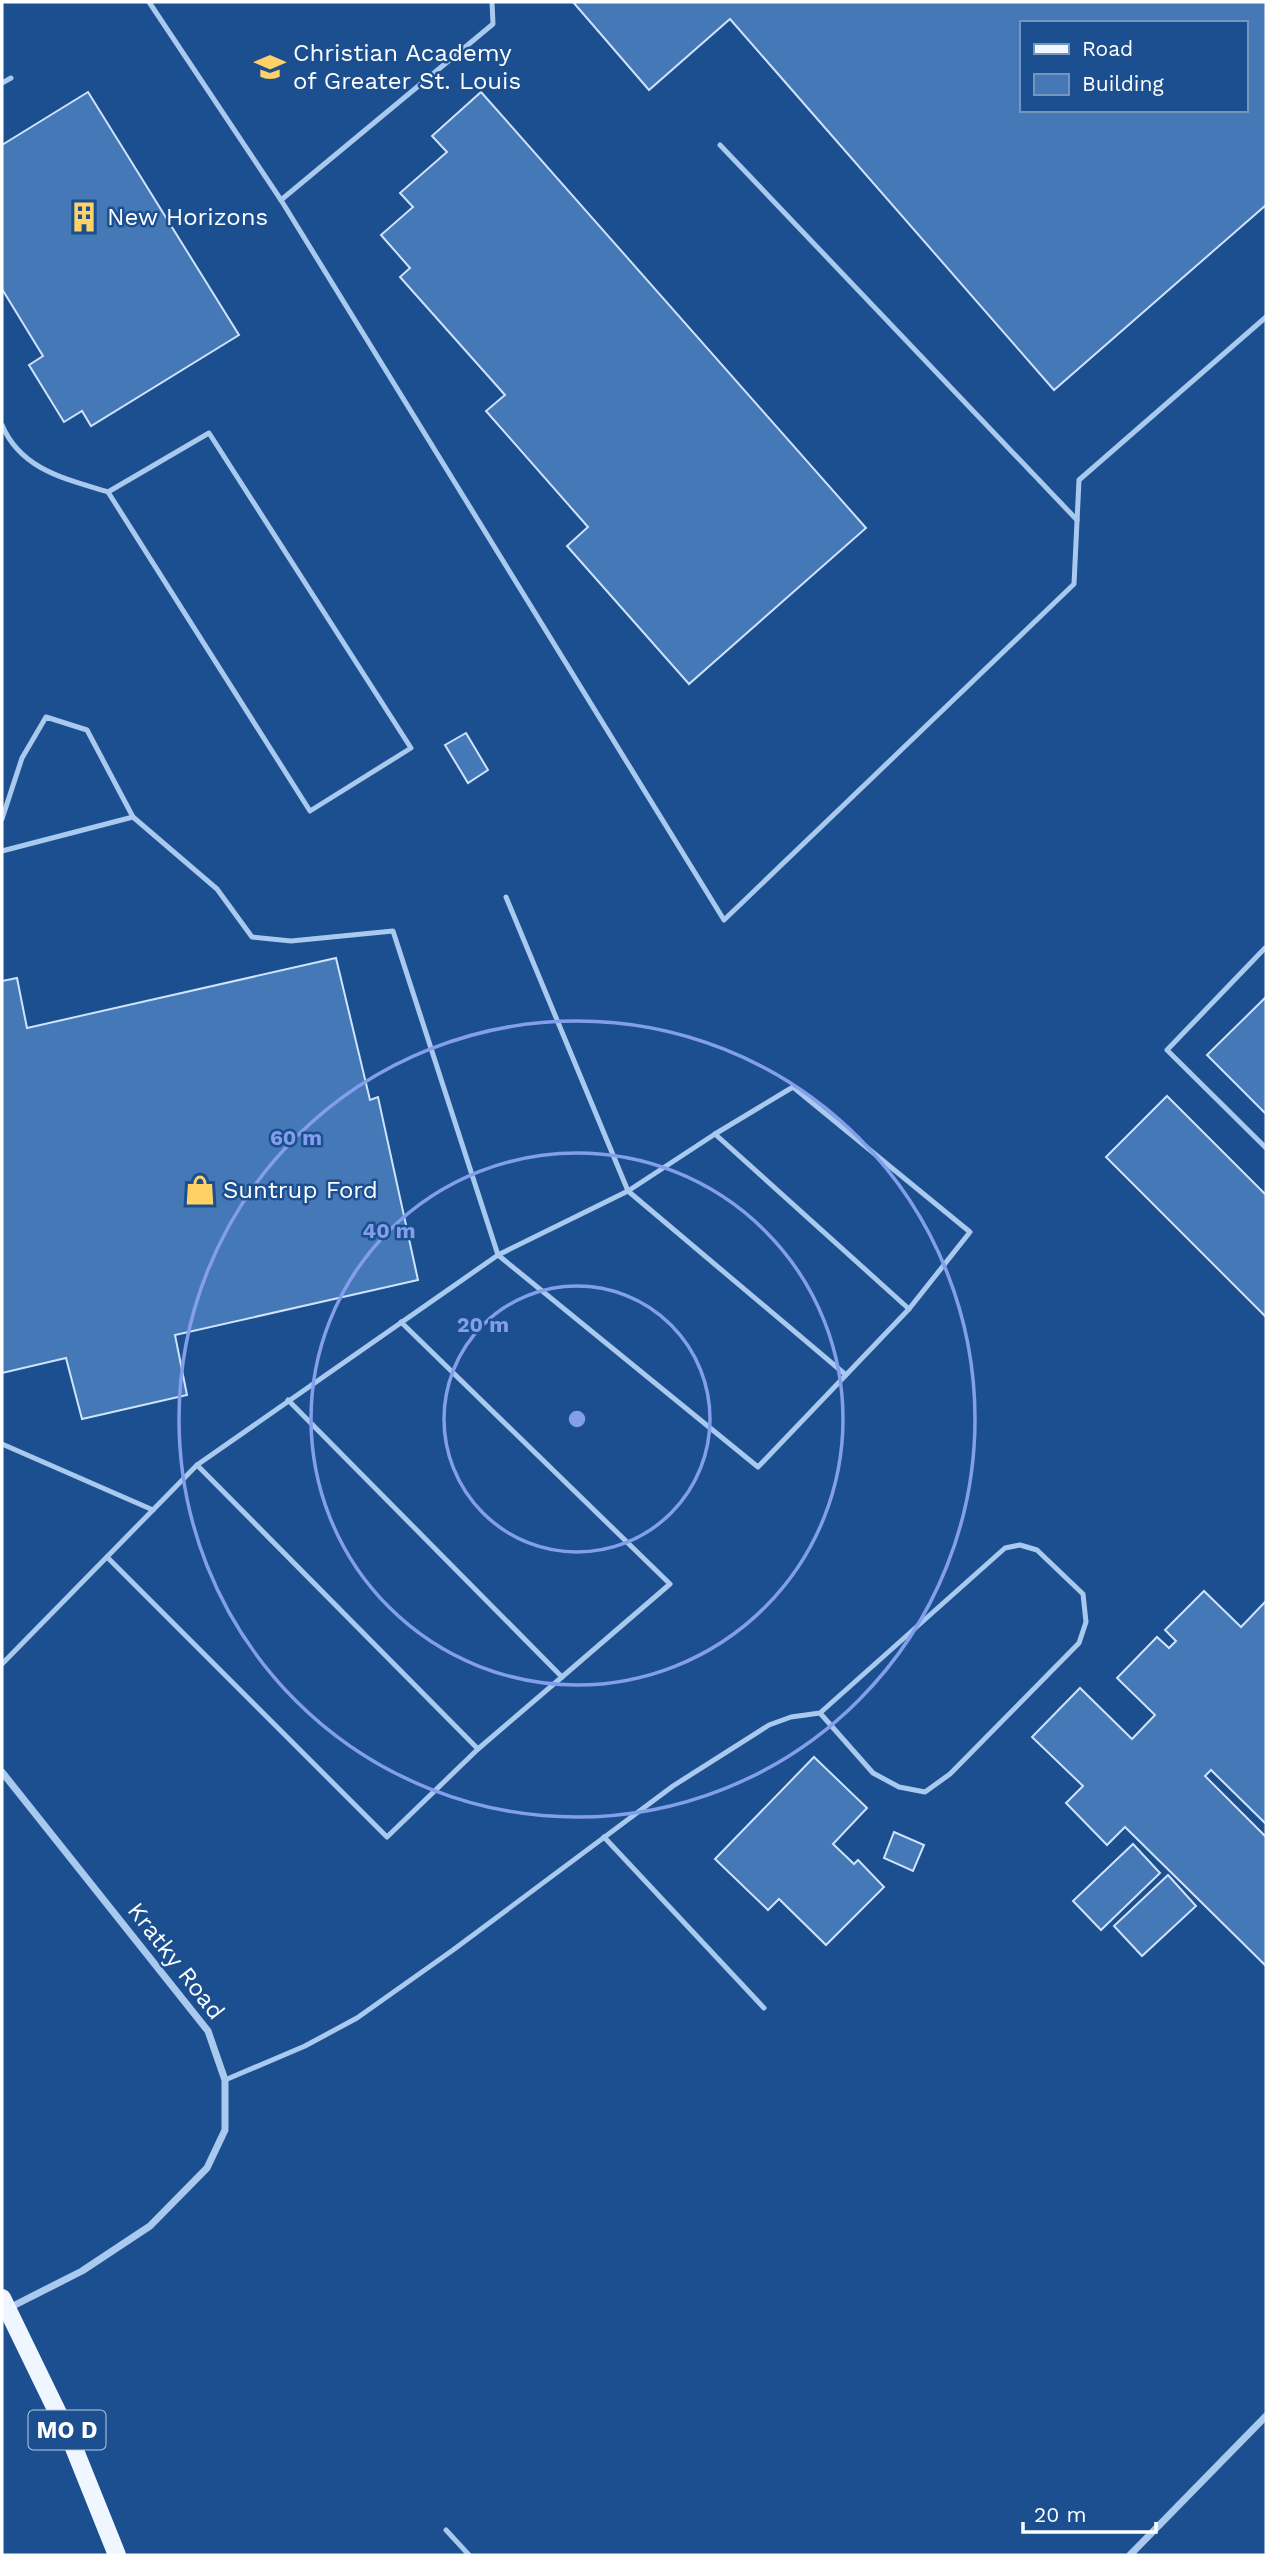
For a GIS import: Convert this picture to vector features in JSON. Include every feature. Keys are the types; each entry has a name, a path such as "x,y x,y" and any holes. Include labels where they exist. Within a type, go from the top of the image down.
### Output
{"main road":[{"name":"MO D","path":"3,2306 70,2438 117,2555"}],"street":[{"name":"Kratky Road","path":"2,1772 208,2031 225,2080 225,2130 207,2168 150,2226 82,2271 3,2306"},
{"path":"1130,2555 1266,2416"}],"lane":[{"path":"149,2 281,200 724,919 1074,584 1079,480 1266,317"},
{"path":"281,200 493,24 492,2"},
{"path":"2,83 11,78"},
{"path":"720,145 1077,520"},
{"path":"2,425 7,437 31,464 64,479 108,492 310,811 411,748 209,433 108,492"},
{"path":"2,819 22,758 46,718 87,730 132,817 217,889 252,937 291,941 393,931 498,1255 758,1467 909,1309 970,1232 793,1087 628,1191 498,1255 197,1465 2,1664"},
{"path":"2,850 132,817"},
{"path":"506,897 628,1191 846,1375"},
{"path":"1266,950 1265,948 1167,1050 1266,1149"},
{"path":"715,1134 909,1309"},
{"path":"107,1557 387,1836 478,1749 670,1584 401,1322"},
{"path":"288,1400 562,1677"},
{"path":"2,1444 153,1510"},
{"path":"197,1465 478,1749"},
{"path":"225,2080 305,2046 357,2018 673,1786 769,1726 791,1717 820,1713 1004,1548 1020,1545 1037,1550 1083,1594 1086,1622 1079,1643 950,1774 925,1792 900,1787 873,1773 820,1713"},
{"path":"604,1837 764,2008"},
{"path":"446,2530 469,2555"}],"building":[{"path":"573,2 1266,2 1266,205 1054,390 730,19 649,90"},
{"name":"New Horizons","path":"88,92 239,335 91,426 82,411 64,422 29,365 43,356 2,289 2,145"},
{"path":"481,92 866,528 689,684 567,546 588,527 486,411 505,395 400,277 410,268 381,235 413,207 400,193 447,152 432,136"},
{"path":"466,733 488,770 468,783 445,745"},
{"name":"Suntrup Ford","path":"336,958 370,1100 378,1097 418,1280 175,1335 187,1395 82,1419 66,1358 2,1373 2,981 17,978 27,1028"},
{"path":"1266,997 1266,1114 1207,1055"},
{"path":"1167,1096 1266,1195 1266,1317 1106,1157"},
{"path":"1204,1591 1241,1627 1266,1601 1266,1824 1211,1770 1205,1776 1266,1837 1266,1966 1125,1827 1107,1845 1066,1803 1083,1786 1032,1737 1080,1688 1132,1739 1155,1715 1117,1678 1157,1637 1169,1648 1176,1641 1165,1630"},
{"path":"814,1757 867,1808 833,1844 854,1864 858,1860 884,1887 826,1945 779,1899 768,1910 715,1859"},
{"path":"894,1832 924,1845 913,1871 884,1858"},
{"path":"1133,1844 1160,1873 1101,1930 1073,1901"},
{"path":"1168,1875 1196,1906 1142,1956 1114,1926"}],"place":[{"name":"Christian Academy of Greater St. Louis","path":"270,67"},
{"name":"New Horizons","path":"84,217"},
{"name":"Suntrup Ford","path":"200,1190"}]}
